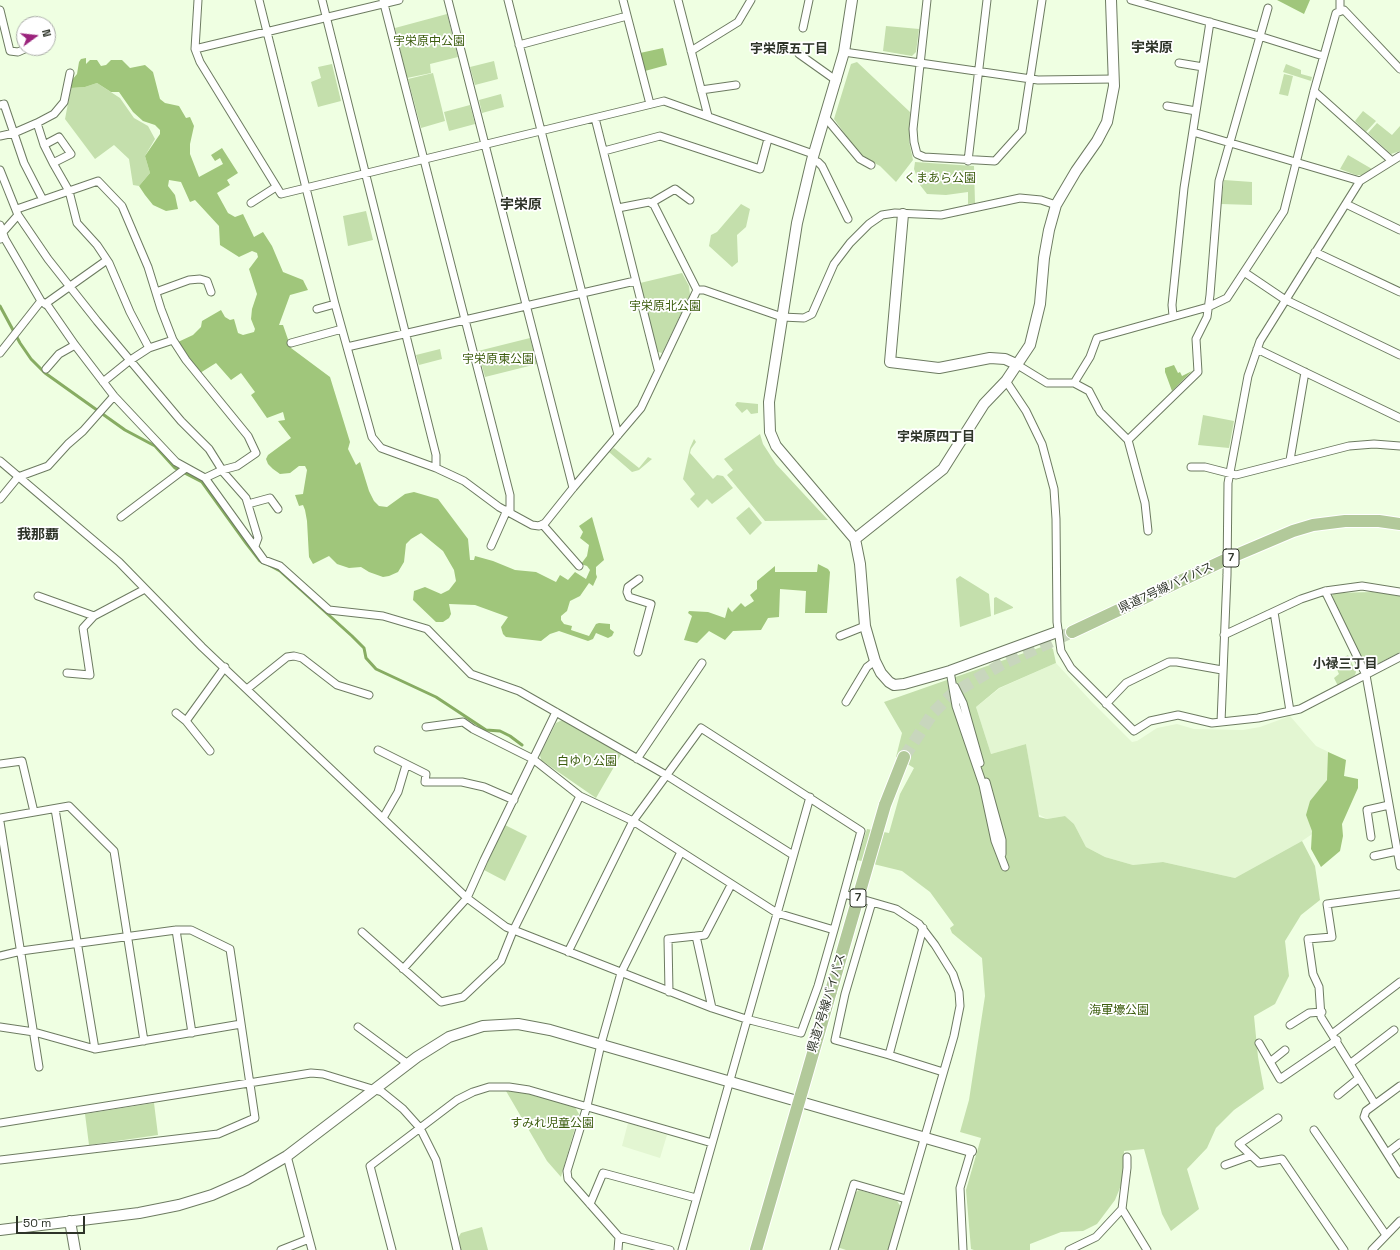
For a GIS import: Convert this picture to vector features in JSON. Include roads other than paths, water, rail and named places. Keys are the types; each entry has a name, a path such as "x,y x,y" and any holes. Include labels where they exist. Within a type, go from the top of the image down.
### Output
{"main road":[{"name":"県道7号線バイパス","path":"1072,632 1279,536 1313,526 1356,520 1400,524"},
{"name":"県道7号線バイパス","path":"756,1250 798,1101 885,806 904,757"}],"street":[{"path":"198,0 195,49 200,62 281,194 664,101 708,116 812,157 822,166 848,219"},
{"path":"259,0 335,304 372,437 381,448 436,468 464,481 498,507 532,525 543,525 579,566"},
{"path":"322,0 364,173 436,454 436,468"},
{"path":"195,49 327,18 384,2 399,0"},
{"path":"448,0 572,488"},
{"path":"508,0 618,435"},
{"path":"623,0 650,104"},
{"path":"678,0 708,116"},
{"path":"691,51 738,22 751,0"},
{"path":"803,28 809,0"},
{"path":"852,0 844,52 837,81 812,157 797,224 768,402 770,432 776,446 855,539 860,564 865,626 875,661 885,678 894,684 904,684 950,671 1057,632"},
{"path":"927,0 913,129 917,154 924,157 968,161 995,161 1022,130 1042,0"},
{"path":"968,161 987,0"},
{"path":"855,539 943,469 984,404 1006,381 1030,345 1040,304 1049,230 1056,205 1076,171 1097,141 1107,122 1113,94 1114,79 1111,0"},
{"path":"1131,0 1259,36 1323,56"},
{"path":"1340,0 1340,11"},
{"path":"384,2 510,495 508,511 490,546"},
{"path":"1128,440 1198,372 1196,339 1207,317 1219,181 1268,8"},
{"path":"0,10 10,51 16,52"},
{"path":"1074,383 1090,357 1098,338 1208,307 1227,298 1284,211 1323,56 1336,13 1344,10 1400,69"},
{"path":"520,45 627,16"},
{"path":"1173,316 1172,304 1183,195 1210,22"},
{"path":"844,52 1030,79 1114,79"},
{"path":"799,54 837,81"},
{"path":"1179,63 1203,67"},
{"path":"0,136 14,133 54,114 64,102 70,73"},
{"path":"701,90 736,86"},
{"path":"1314,91 1392,161"},
{"path":"0,105 4,104 24,163 43,200"},
{"path":"1167,106 1196,111"},
{"path":"825,117 860,159 871,166"},
{"path":"595,118 658,370"},
{"path":"37,123 44,145 69,191 77,223 97,245 107,260 130,312 149,348"},
{"path":"1192,132 1297,161 1360,181"},
{"path":"44,145 59,136 71,154 54,163"},
{"path":"604,151 660,136 760,170 768,139"},
{"path":"1220,722 1229,473 1248,376 1257,349 1284,300 1360,181 1400,156"},
{"path":"0,170 17,212 69,287 129,361 181,421 209,449 222,470 246,498 258,538 255,546"},
{"path":"205,478 222,470 237,466 256,453 248,436 186,360 173,340 148,267 122,206 98,181 43,200 17,212 1,232 43,303 48,306 75,345 114,396 176,462 205,478 264,560 280,566 329,610 383,616 427,629 471,674 518,691 556,712 666,775 793,855"},
{"path":"252,203 276,187"},
{"path":"618,208 648,202 652,203 675,190 690,200"},
{"path":"697,290 704,290 782,317 804,318 812,314 834,264 850,243 869,224 882,214 941,215 1020,198 1041,200 1056,205"},
{"path":"652,203 697,290"},
{"path":"1346,204 1400,230"},
{"path":"903,214 890,362 939,368 990,358 1004,359 1016,364 1047,383 1074,383 1089,390 1100,412 1128,440 1145,503 1148,531"},
{"path":"1315,252 1400,292"},
{"path":"0,353 19,329 43,303 69,287 107,260"},
{"path":"1244,272 1284,300 1400,355"},
{"path":"156,292 190,280 200,279 207,281 210,292"},
{"path":"347,347 636,281"},
{"path":"543,525 572,488 641,408 697,290"},
{"path":"317,309 335,304"},
{"path":"291,343 342,329"},
{"path":"103,382 129,361 149,348 173,340"},
{"path":"46,368 59,354 75,345"},
{"path":"1257,349 1400,418"},
{"path":"1290,460 1305,372"},
{"path":"1006,381 1026,411 1042,444 1054,489 1056,519 1057,632 1061,650 1068,664 1134,732 1150,721 1178,715 1212,722 1220,722 1290,712 1310,705 1400,657"},
{"path":"0,499 18,477 48,466 114,396"},
{"path":"1191,466 1205,467 1236,475 1349,446 1374,444 1400,446"},
{"path":"0,461 119,562 247,689 467,898 513,931 712,1008 746,1019 801,1033 818,986 861,831 701,728 633,821 568,952"},
{"path":"121,517 186,468"},
{"path":"248,504 270,498 278,509"},
{"path":"638,652 651,604 629,597 627,592 628,587 639,579"},
{"path":"1224,635 1301,599 1325,591 1362,586 1400,592"},
{"path":"67,673 90,675 83,628 94,616 145,589"},
{"path":"1325,591 1366,675 1400,866"},
{"path":"38,596 94,616"},
{"path":"1274,612 1290,712"},
{"path":"840,636 865,626"},
{"path":"247,689 287,657 294,656 302,658 337,685 369,695"},
{"path":"846,702 867,667 875,661"},
{"path":"1106,704 1126,683 1169,662 1222,670"},
{"path":"637,759 702,663"},
{"path":"186,721 225,667"},
{"path":"950,671 953,682 963,702 994,806 1002,840 1004,867"},
{"path":"403,969 467,898 556,712"},
{"path":"176,713 186,721 210,751"},
{"path":"426,726 463,722 533,759 580,796 633,821 777,913 834,930"},
{"path":"378,750 426,774 425,782 462,782 484,787 514,800"},
{"path":"0,764 22,761 34,812"},
{"path":"383,818 398,792 406,765"},
{"path":"362,932 441,1002 463,997 501,961 513,931 580,796"},
{"path":"682,1250 746,1019 810,797"},
{"path":"0,818 69,806 114,851 126,936 144,1041"},
{"path":"1371,837 1367,810 1389,806"},
{"path":"55,809 95,1049"},
{"path":"0,822 40,1066"},
{"path":"1374,856 1397,851"},
{"path":"670,1250 619,1237 568,1179 566,1171 587,1106 601,1044 621,973 681,852"},
{"path":"669,992 668,939 705,935 731,885"},
{"path":"844,894 903,912 923,928 936,945 953,974 959,992 958,1019 892,1250"},
{"path":"1375,1104 1337,1040 1321,1017 1320,987 1313,974 1308,939 1332,936 1327,904 1400,894"},
{"path":"872,902 845,994 835,1040 943,1072"},
{"path":"889,1055 923,928"},
{"path":"176,930 192,1033"},
{"path":"0,956 21,951 176,930 191,930 230,949 256,1118 218,1134 0,1160"},
{"path":"696,936 712,1008"},
{"path":"1332,1034 1400,982"},
{"path":"1290,1025 1309,1014 1322,1012"},
{"path":"0,1027 34,1032 95,1049 242,1024"},
{"path":"0,1230 139,1213 179,1205 212,1195 246,1180 287,1156 408,1064 449,1037 483,1026 518,1024 550,1030 601,1044 971,1151 960,1188 963,1250"},
{"path":"358,1027 408,1064"},
{"path":"1351,1063 1394,1030"},
{"path":"1260,1043 1280,1079 1337,1040"},
{"path":"1270,1062 1286,1050"},
{"path":"0,1123 311,1073 323,1074 382,1092 403,1109 420,1128 436,1160 457,1250"},
{"path":"1338,1095 1359,1078"},
{"path":"1400,1086 1366,1110 1364,1117 1400,1174"},
{"path":"392,1250 370,1166 457,1100 472,1092 489,1087 509,1087 529,1090 712,1143"},
{"path":"1278,1118 1239,1144 1259,1163 1282,1159 1344,1250"},
{"path":"1314,1130 1386,1235"},
{"path":"1387,1153 1400,1143"},
{"path":"287,1156 312,1250"},
{"path":"1225,1165 1250,1156"},
{"path":"1127,1157 1122,1209 1147,1250"},
{"path":"590,1204 602,1173 696,1198"},
{"path":"834,1250 854,1184 906,1199"},
{"path":"1069,1250 1096,1237 1122,1209"},
{"path":"70,1221 75,1250"},
{"path":"1372,1250 1400,1221"},
{"path":"618,1250 619,1237"},
{"path":"281,1250 309,1239"}],"waterway":[{"path":"0,306 20,343 31,359 45,373 125,430 155,446 175,468 202,482 246,543 260,561 264,563"},
{"path":"269,565 280,571 352,636 364,648 366,658 376,669 436,697 486,730 500,731 522,745"}],"tunnel":[{"path":"904,757 933,713 952,694 1002,664 1072,632"}],"district":[{"name":"宇栄原","path":"1152,48"},
{"name":"宇栄原五丁目","path":"789,49"},
{"name":"宇栄原","path":"521,205"},
{"name":"宇栄原四丁目","path":"936,437"},
{"name":"我那覇","path":"38,535"},
{"name":"小禄三丁目","path":"1345,664"}],"park label":[{"name":"宇栄原中公園","path":"429,42"},
{"name":"くまあら公園","path":"940,179"},
{"name":"宇栄原北公園","path":"665,307"},
{"name":"宇栄原東公園","path":"498,360"},
{"name":"白ゆり公園","path":"587,762"},
{"name":"海軍壕公園","path":"1119,1011"},
{"name":"すみれ児童公園","path":"552,1124"}]}
